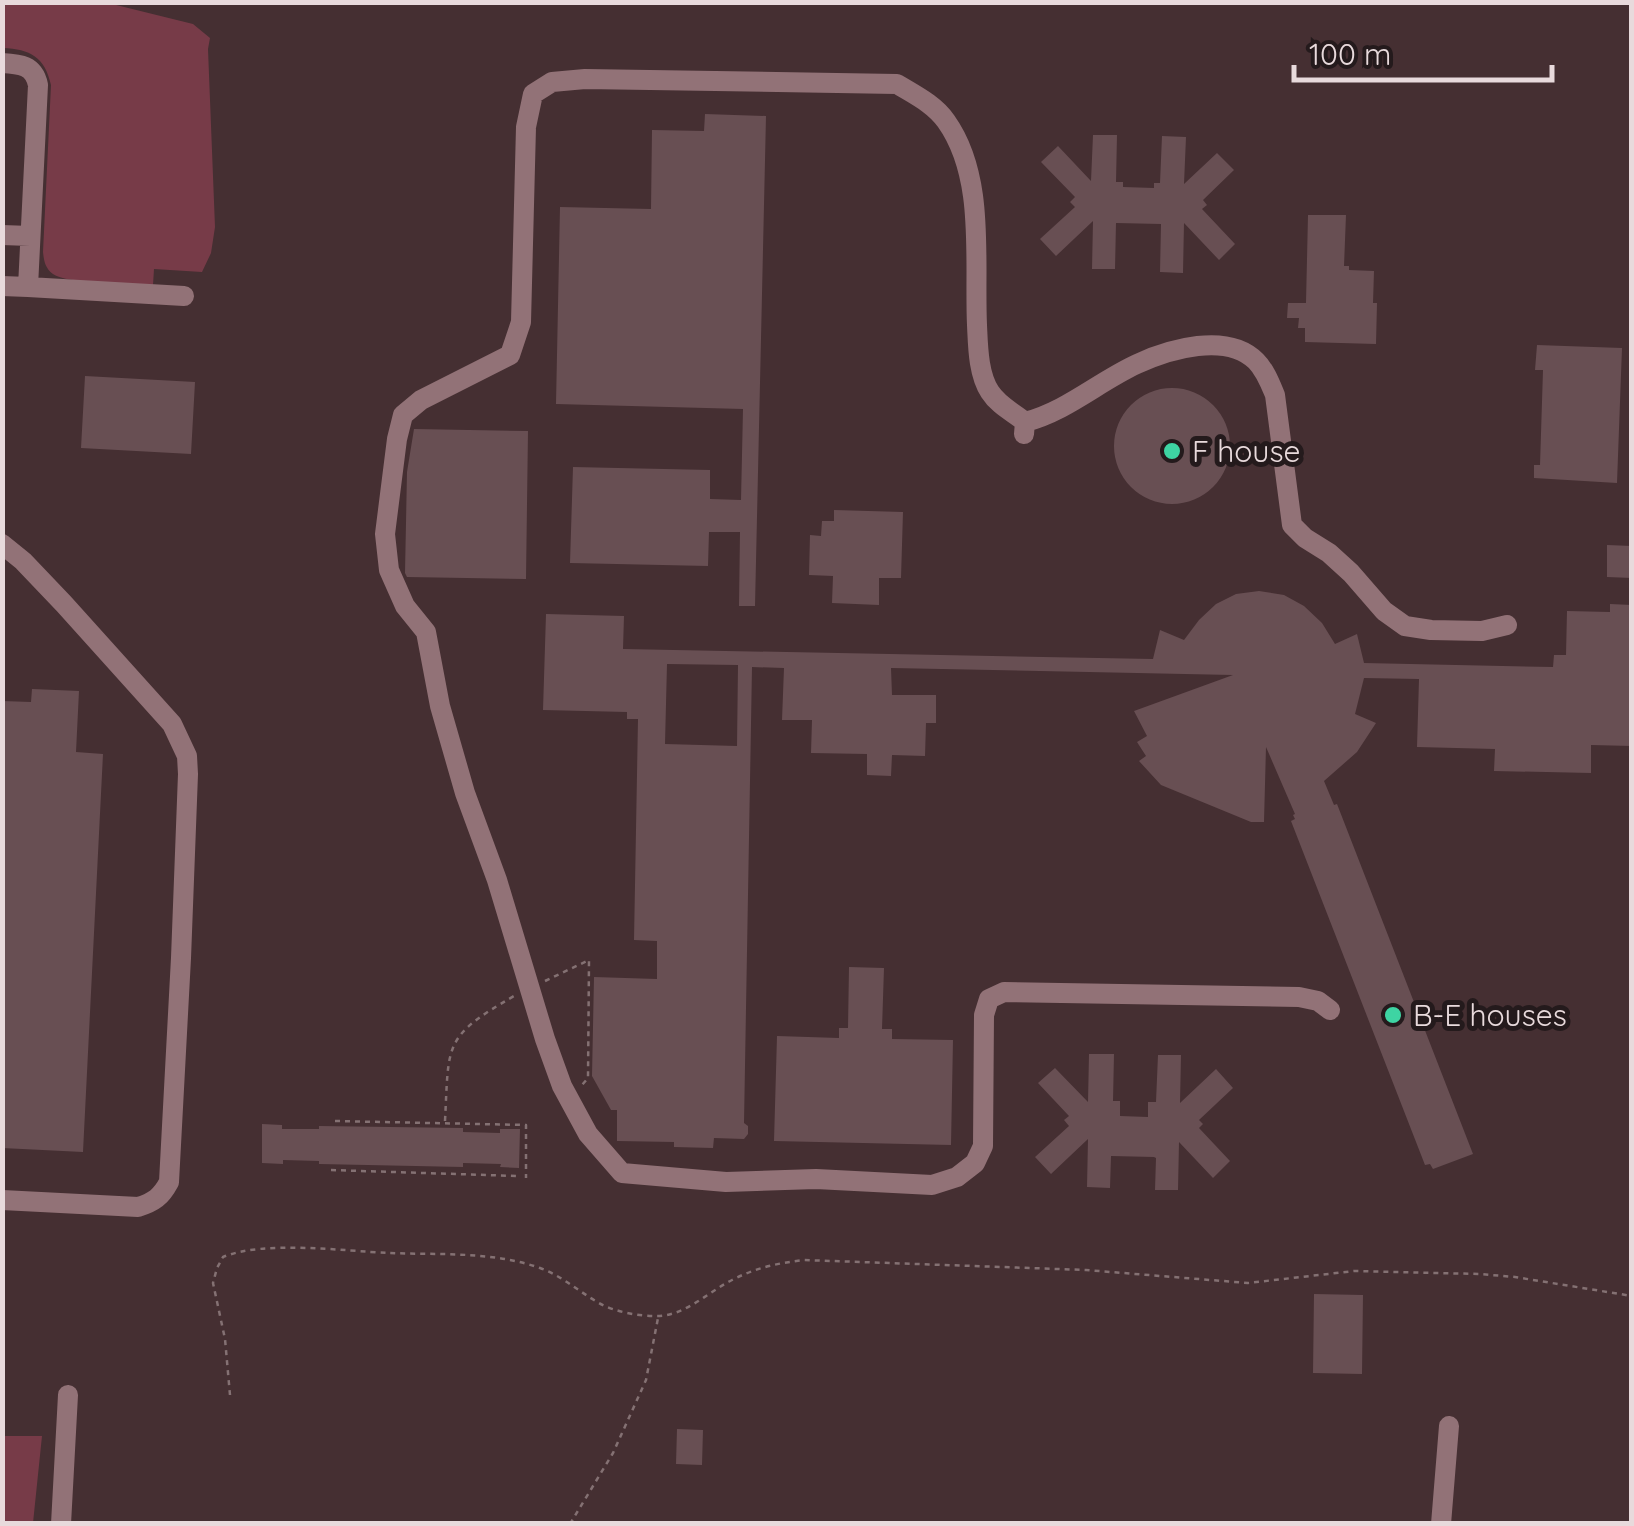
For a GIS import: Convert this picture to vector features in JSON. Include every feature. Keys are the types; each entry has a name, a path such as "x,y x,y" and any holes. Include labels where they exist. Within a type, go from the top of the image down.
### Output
{"street":[{"path":"2,63 30,68 38,85 28,287"},
{"path":"1330,1010 1318,1001 1299,997 1004,992 989,999 984,1015 983,1146 974,1163 957,1177 932,1185 816,1179 726,1182 622,1172 588,1134 562,1086 540,1022 465,794 440,706 426,632 405,606 390,570 384,534 403,415 421,400 510,355 521,322 526,127 534,94 552,82 585,79 897,84 925,100 946,121 972,178 981,366 988,390 1024,428 1138,363 1198,346 1236,349 1255,360 1275,395 1292,526 1340,563 1384,611 1405,626 1482,631 1507,624"},
{"path":"2,235 30,236"},
{"path":"2,286 184,296"},
{"path":"2,544 64,604 172,724 188,756 169,1182 152,1203 138,1207 2,1200"},
{"path":"61,1524 68,1395"},
{"path":"1441,1524 1449,1426"}],"path":[{"path":"539,983 590,960 588,1078 580,1088"},
{"path":"445,1123 448,1064 455,1040 476,1018 520,992"},
{"path":"335,1121 526,1125 526,1178"},
{"path":"332,1170 518,1176"},
{"path":"230,1395 213,1283 223,1257 250,1249 507,1259 561,1277 618,1311 658,1316 675,1314 754,1270 804,1260 1086,1270 1248,1282 1354,1271 1479,1274 1632,1296"},
{"path":"570,1524 612,1453 646,1380 658,1316"}],"shaded area":[{"path":"3,2 108,3 193,24 210,38 215,227 211,253 202,272 154,269 153,285 71,280 48,269 43,252 51,85 35,56 3,48"},
{"path":"3,1436 42,1436 33,1523 3,1523"}],"building":[{"path":"705,114 766,116 755,606 739,606 740,532 709,532 708,566 570,563 573,467 710,470 710,499 741,500 743,409 556,404 560,207 651,209 652,130 704,131"},
{"path":"1093,135 1117,135 1116,182 1123,182 1123,187 1154,188 1154,183 1160,183 1162,136 1186,137 1184,184 1217,153 1234,170 1203,200 1207,205 1202,209 1235,244 1219,260 1184,223 1183,273 1160,272 1161,224 1116,223 1115,269 1092,269 1093,221 1056,256 1040,239 1075,207 1070,202 1075,197 1041,162 1058,146 1091,181"},
{"path":"1308,215 1346,215 1344,266 1349,266 1349,270 1374,271 1376,344 1305,342 1305,328 1298,328 1299,318 1287,318 1288,303 1306,303"},
{"path":"1537,345 1622,348 1617,483 1534,478 1534,465 1540,465 1543,370 1535,370"},
{"path":"85,376 195,382 191,454 81,448"},
{"name":"F house","path":"1172,388 1194,393 1213,405 1225,424 1230,446 1225,468 1213,487 1194,499 1172,504 1150,499 1131,487 1119,468 1114,446 1119,424 1131,405 1150,393"},
{"path":"414,429 528,431 526,579 407,577 407,472"},
{"path":"834,510 903,512 901,578 879,578 879,605 832,603 833,576 809,575 810,535 821,536 822,521 834,521"},
{"path":"1607,545 1632,546 1632,578 1607,577"},
{"path":"1259,591 1284,595 1304,606 1322,623 1335,644 1357,634 1364,663 1553,667 1554,655 1566,655 1567,611 1610,612 1610,604 1632,605 1632,746 1591,745 1591,773 1494,771 1495,749 1417,747 1419,679 1364,678 1355,714 1376,723 1357,752 1324,781 1334,805 1337,804 1473,1154 1433,1169 1430,1164 1425,1165 1291,821 1295,814 1266,747 1264,822 1251,822 1161,785 1139,761 1146,756 1137,742 1147,736 1134,711 1233,675 891,668 892,695 936,695 936,723 926,723 925,756 892,755 891,776 867,775 867,754 811,753 812,720 782,720 784,668 752,667 744,1123 748,1134 744,1139 714,1138 713,1148 674,1147 674,1142 617,1141 617,1110 611,1110 592,1076 594,977 657,979 657,941 634,940 638,719 627,719 627,712 543,710 546,614 624,616 623,649 1153,659 1160,630 1184,640 1216,604 1236,594","holes":["667,664 738,665 737,746 665,744"]},
{"path":"32,689 79,691 76,752 103,754 83,1152 2,1148 2,701 31,702"},
{"path":"849,967 884,968 882,1029 892,1029 892,1039 953,1040 951,1145 774,1141 777,1036 839,1038 839,1028 848,1028"},
{"path":"1089,1054 1114,1054 1113,1101 1120,1101 1120,1116 1148,1117 1148,1102 1156,1102 1158,1055 1181,1055 1180,1103 1216,1069 1233,1088 1199,1120 1203,1124 1199,1128 1230,1161 1213,1178 1179,1142 1178,1190 1155,1190 1154,1157 1111,1156 1110,1188 1087,1187 1088,1139 1051,1174 1035,1157 1069,1126 1064,1120 1069,1116 1038,1083 1055,1068 1088,1102"},
{"path":"262,1124 282,1125 282,1129 463,1128 463,1132 500,1133 500,1129 520,1129 519,1168 463,1163 463,1167 283,1160 283,1164 262,1163"},
{"path":"1314,1294 1363,1295 1362,1374 1313,1373"},
{"path":"677,1429 703,1430 702,1465 676,1464"}],"place":[{"name":"F house","path":"1172,451"},
{"name":"B-E houses","path":"1393,1015"}]}
